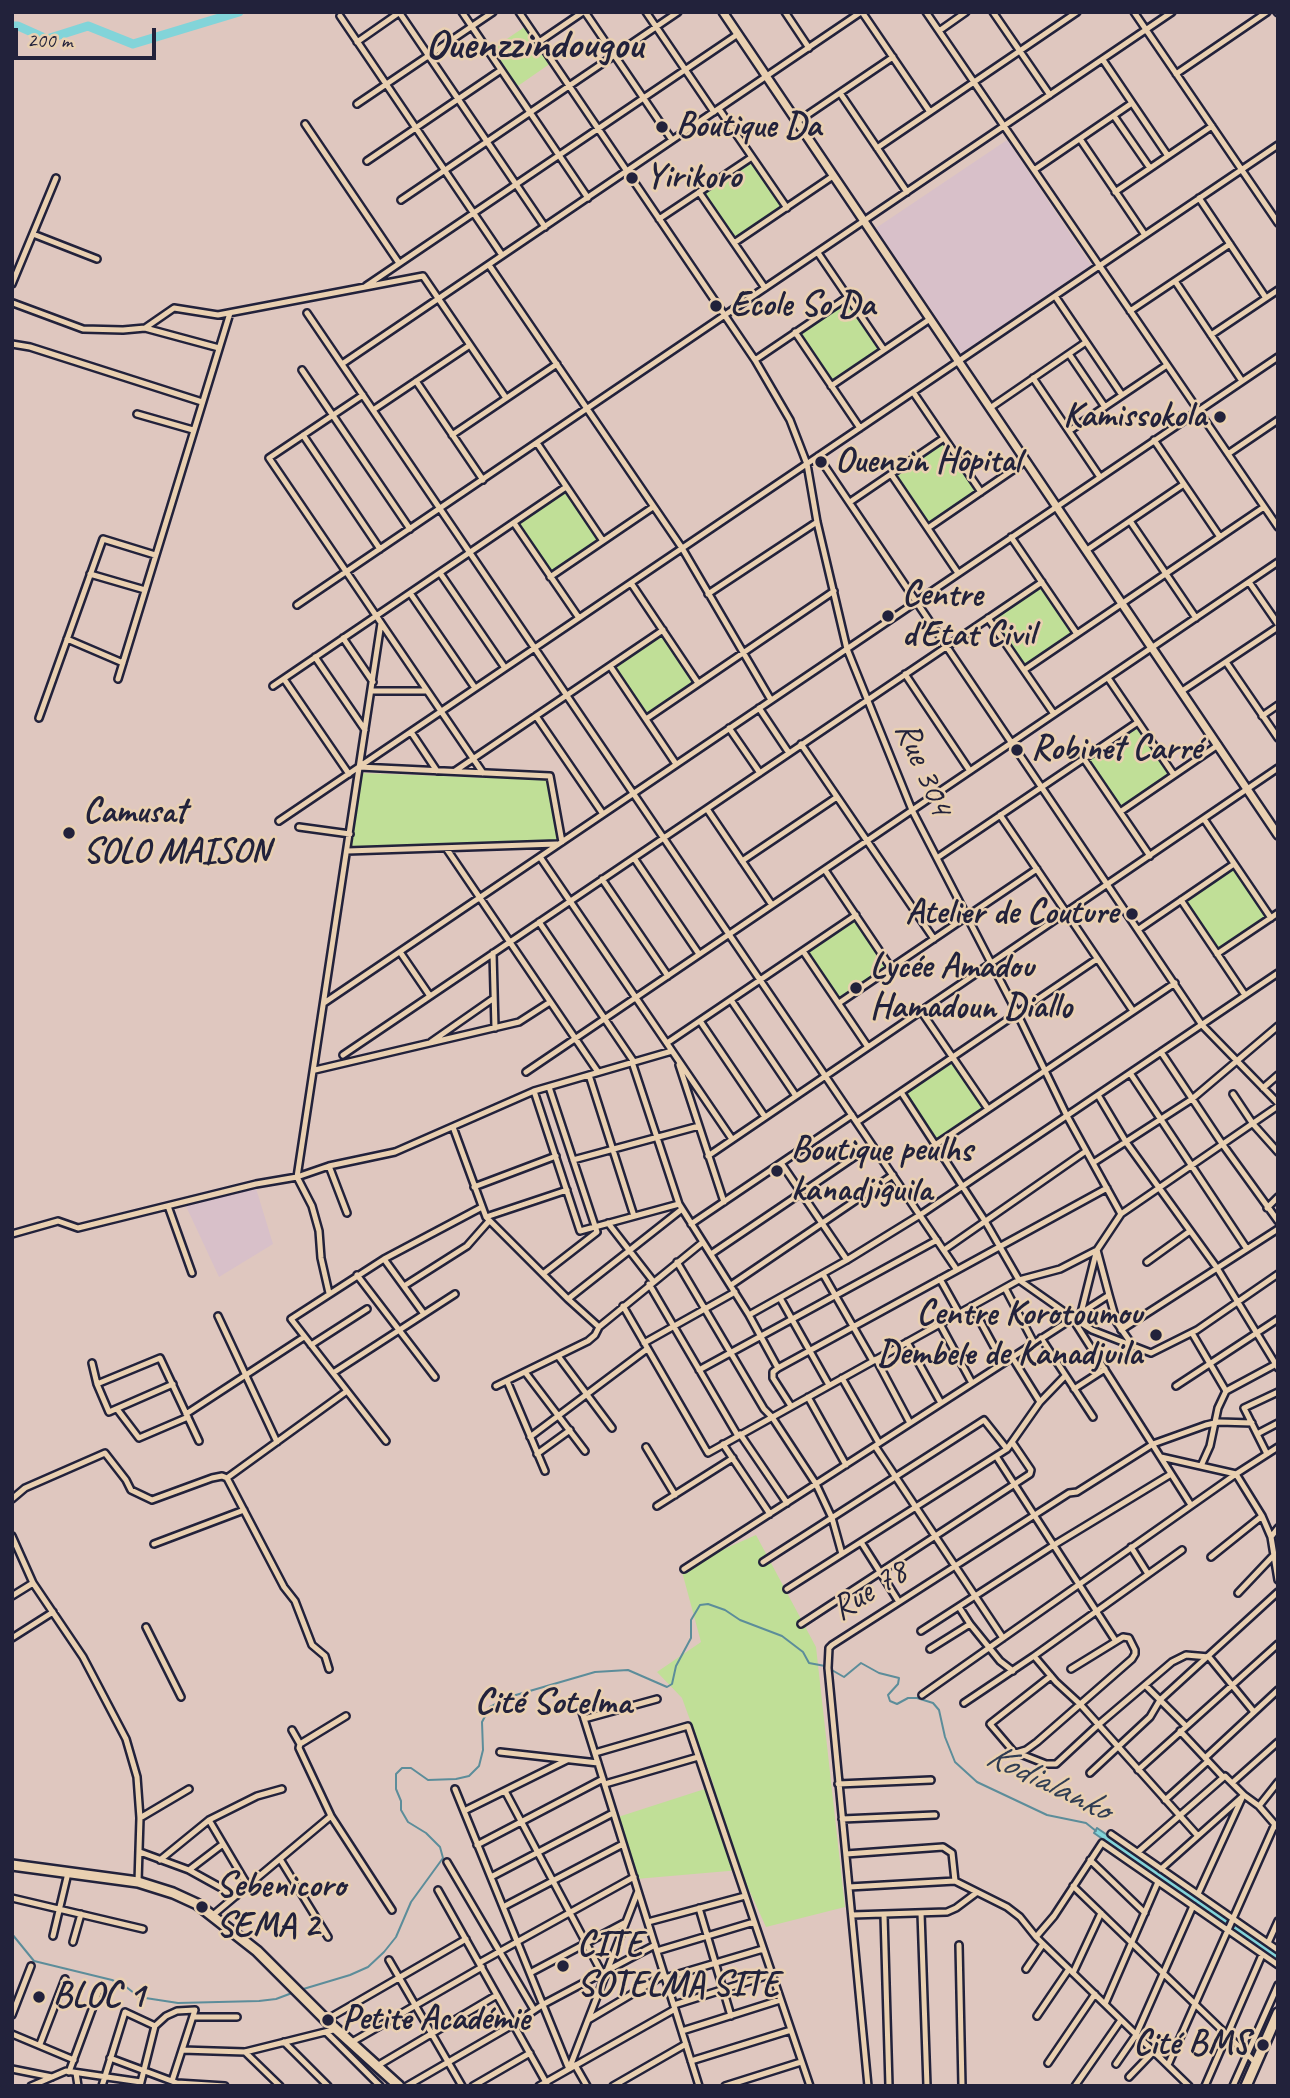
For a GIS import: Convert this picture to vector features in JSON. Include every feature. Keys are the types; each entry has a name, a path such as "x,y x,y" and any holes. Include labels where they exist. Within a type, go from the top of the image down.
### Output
{"main road":[{"path":"12,1865 138,1882 197,1904 257,1951 326,2020 399,2086"},
{"path":"1246,2086 1275,2026 1278,2013"}],"street":[{"path":"357,42 399,12 545,227"},
{"path":"461,12 588,198"},
{"path":"357,104 493,12"},
{"name":"Rue 304","path":"519,12 755,360 790,420 807,464 817,522 847,649 912,810 1067,1116 1121,1214"},
{"path":"539,42 584,12 672,140"},
{"path":"646,12 685,70 752,156 787,208"},
{"path":"401,200 678,12"},
{"path":"723,12 1277,833"},
{"path":"785,12 809,48"},
{"path":"342,364 862,12 930,112"},
{"path":"926,12 1278,527"},
{"path":"939,31 966,12"},
{"path":"993,12 1050,95"},
{"path":"1134,12 1278,223"},
{"path":"297,606 1172,12"},
{"path":"1176,74 1267,12"},
{"path":"877,148 1073,13"},
{"path":"340,16 502,256"},
{"path":"363,288 738,34"},
{"path":"797,122 893,57"},
{"path":"1103,60 1168,156"},
{"path":"367,161 501,70"},
{"path":"840,93 907,192"},
{"path":"1034,170 1132,103"},
{"path":"1115,116 1150,168"},
{"path":"304,124 399,263"},
{"path":"1115,191 1212,126"},
{"path":"1080,139 1145,235"},
{"path":"279,821 1278,145"},
{"path":"659,219 752,156"},
{"path":"734,243 833,176"},
{"path":"12,284 56,178"},
{"path":"699,192 765,288"},
{"path":"1199,198 1266,298"},
{"path":"33,234 97,258"},
{"path":"1130,312 1230,244"},
{"path":"818,253 884,350"},
{"path":"489,265 682,548 771,700"},
{"path":"145,328 174,308 209,314 230,313 422,275 506,398"},
{"path":"1175,281 1242,381"},
{"path":"1211,335 1278,290"},
{"path":"1055,296 1122,395"},
{"path":"755,360 848,297"},
{"path":"13,302 83,329 123,331 145,328 219,348"},
{"path":"118,679 230,313"},
{"path":"307,313 957,1270"},
{"path":"831,386 930,319"},
{"path":"795,332 860,428"},
{"path":"990,408 1086,342"},
{"path":"12,344 30,347 202,402"},
{"path":"373,411 470,345"},
{"path":"1069,354 1105,407"},
{"path":"324,1003 1278,357"},
{"path":"452,435 556,364"},
{"path":"1069,431 1167,365"},
{"path":"302,370 410,529"},
{"path":"1033,378 1100,477"},
{"path":"416,382 483,480"},
{"path":"913,392 981,492"},
{"path":"363,395 269,458 483,773"},
{"path":"138,414 193,430"},
{"path":"1228,454 1275,422 1278,433"},
{"path":"303,435 380,549"},
{"path":"850,502 944,438"},
{"path":"1154,440 1220,537"},
{"path":"537,443 603,541"},
{"path":"818,456 1202,1025 1278,1105 1121,1214 1097,1250 1081,1313"},
{"path":"928,528 1026,461"},
{"path":"891,474 958,573"},
{"path":"1087,550 1184,484"},
{"path":"273,686 566,487"},
{"path":"550,577 653,507"},
{"path":"1024,670 1264,507"},
{"path":"1130,521 1196,618"},
{"path":"708,594 817,522"},
{"path":"514,523 579,618"},
{"path":"1011,537 1077,634"},
{"path":"39,718 103,539 155,555"},
{"path":"526,1072 1278,562"},
{"path":"440,573 505,668"},
{"path":"90,574 145,590"},
{"path":"343,1055 1042,582"},
{"path":"1182,691 1278,625 1249,582"},
{"path":"631,583 698,683"},
{"path":"646,719 834,591"},
{"path":"410,593 475,688"},
{"path":"988,618 1054,714"},
{"path":"329,1293 321,1258 319,1231 312,1206 298,1177 381,623"},
{"path":"455,771 663,630"},
{"path":"343,638 373,682"},
{"path":"67,639 122,663"},
{"path":"315,657 365,730"},
{"path":"1226,662 1278,738"},
{"path":"610,666 676,764"},
{"path":"905,674 970,771"},
{"path":"1108,678 1174,775"},
{"path":"284,679 349,774"},
{"path":"370,691 428,691"},
{"path":"1262,716 1278,705"},
{"path":"759,708 789,752"},
{"path":"536,716 603,814"},
{"path":"937,858 1138,722"},
{"path":"730,728 760,773"},
{"path":"411,732 437,771"},
{"path":"801,744 933,939"},
{"path":"1120,812 1218,745"},
{"path":"1084,759 1150,856"},
{"path":"359,768 550,776 560,843"},
{"path":"708,1156 1278,768"},
{"path":"742,861 837,797"},
{"path":"707,808 772,905"},
{"path":"1000,816 1133,1011"},
{"path":"1203,819 1271,918"},
{"path":"299,827 349,834"},
{"path":"347,851 560,843"},
{"path":"446,848 598,1072"},
{"path":"540,857 732,1139"},
{"path":"634,858 699,954"},
{"path":"1139,929 1234,864"},
{"path":"839,1003 1037,869"},
{"path":"825,870 891,968"},
{"path":"603,879 668,976"},
{"path":"1181,900 1245,995"},
{"path":"1217,954 1278,913"},
{"path":"667,1043 856,915"},
{"path":"539,922 633,1062 680,1206 749,1315 778,1368"},
{"path":"803,951 868,1047"},
{"path":"400,952 430,996"},
{"path":"493,953 495,1028"},
{"path":"857,1122 1097,959"},
{"path":"749,1315 920,1215 1277,976"},
{"path":"935,1145 1175,983"},
{"path":"429,1043 494,998"},
{"path":"731,1000 796,1096"},
{"path":"315,1070 519,1022 550,1002"},
{"path":"921,1011 988,1109"},
{"path":"700,1021 765,1117"},
{"path":"1093,1163 1192,1099 1278,1026"},
{"path":"12,1234 58,1222 78,1228 395,1152 534,1091 672,1051"},
{"path":"1161,1052 1278,1221"},
{"path":"676,1057 724,1202"},
{"path":"1130,1073 1247,1249"},
{"path":"589,1075 635,1216"},
{"path":"1263,1087 1278,1075"},
{"path":"543,1274 597,1232 549,1087"},
{"path":"534,1091 580,1231 680,1206"},
{"path":"901,1092 985,1221 1019,1280 1092,1330 1151,1353 1192,1333 1278,1274"},
{"path":"1233,1094 1253,1124 1278,1152"},
{"path":"1098,1095 1126,1142 1217,1268 1277,1365 1226,1391 1218,1408 1212,1442 1201,1466"},
{"path":"691,1224 852,1115"},
{"path":"573,1160 699,1126"},
{"path":"453,1127 487,1219 599,1327"},
{"path":"711,1255 873,1145"},
{"path":"944,1250 1086,1151"},
{"path":"474,1186 556,1156"},
{"path":"781,1163 847,1260"},
{"path":"329,1166 347,1213"},
{"path":"731,1286 893,1175"},
{"path":"791,1406 773,1378 773,1372 778,1368 1107,1188"},
{"path":"404,1286 467,1246 487,1219 567,1190"},
{"path":"1267,1208 1278,1197"},
{"path":"168,1206 192,1273"},
{"path":"568,1300 680,1206"},
{"path":"386,1441 291,1320 384,1259 482,1207"},
{"path":"608,1223 651,1283 739,1435 787,1503"},
{"path":"1121,1330 1278,1229"},
{"path":"1147,1262 1190,1231"},
{"path":"699,1370 937,1240"},
{"path":"496,1386 588,1341 599,1327 623,1306 703,1242"},
{"path":"623,1306 708,1452 1019,1280 1060,1269 1097,1250"},
{"path":"1097,1250 1115,1318 1133,1345"},
{"path":"384,1259 424,1314"},
{"path":"677,1262 764,1409 816,1484 832,1518 842,1554"},
{"path":"823,1274 910,1423"},
{"path":"357,1275 435,1377"},
{"path":"940,1279 959,1313"},
{"path":"1005,1288 1034,1343"},
{"path":"530,1437 674,1326 735,1292"},
{"path":"333,1373 456,1294"},
{"path":"684,1569 1109,1295"},
{"path":"780,1298 829,1385"},
{"path":"972,1306 1003,1363"},
{"path":"311,1345 367,1309"},
{"path":"218,1316 277,1442"},
{"path":"1073,1318 1191,1505"},
{"path":"1176,1386 1278,1319"},
{"path":"940,1324 972,1383"},
{"path":"1192,1333 1226,1391"},
{"path":"117,1409 139,1438 187,1415 304,1337"},
{"path":"1041,1339 1093,1417"},
{"path":"907,1342 941,1403"},
{"path":"558,1356 612,1428"},
{"path":"1012,1357 1040,1402"},
{"path":"97,1384 160,1358 199,1441"},
{"path":"92,1363 97,1384 110,1412 173,1384"},
{"path":"1074,1389 1105,1369"},
{"path":"525,1372 586,1451"},
{"path":"787,1589 1007,1449 1040,1402 1065,1376"},
{"path":"842,1378 896,1477 1003,1638"},
{"path":"507,1381 544,1471"},
{"path":"227,1478 347,1391"},
{"path":"1267,1454 1244,1408 1278,1392"},
{"path":"807,1397 845,1465"},
{"path":"763,1562 984,1420 1007,1449"},
{"name":"Rue 78","path":"869,2086 828,1668 832,1645 1069,1493 1077,1493 1153,1444 1214,1423 1252,1423"},
{"path":"1257,1434 1278,1423"},
{"path":"537,1454 570,1430"},
{"path":"801,1624 1030,1474 1031,1470 1012,1442"},
{"path":"723,1444 770,1514"},
{"path":"646,1447 675,1494"},
{"path":"922,1695 1191,1505 1278,1447"},
{"path":"12,1499 25,1489 105,1453 131,1490 152,1500 212,1478 227,1478 232,1483 284,1587 295,1601 312,1645 325,1656 329,1669"},
{"path":"996,1456 1115,1640"},
{"path":"1160,1457 1236,1474 1262,1516 1271,1537 1278,1580"},
{"path":"657,1506 733,1458"},
{"path":"921,1631 1171,1474"},
{"path":"154,1544 244,1510"},
{"path":"1211,1557 1262,1516"},
{"path":"1271,1537 1278,1528"},
{"path":"12,1536 33,1583 83,1657 127,1739 136,1777 140,1818 138,1882"},
{"path":"861,1542 900,1602"},
{"path":"1131,1548 1148,1574"},
{"path":"964,1703 1182,1550"},
{"path":"1238,1593 1273,1556"},
{"path":"12,1596 33,1583"},
{"path":"1090,1773 1150,1717 1160,1700 1278,1592"},
{"path":"959,1607 1000,1661 1013,1671"},
{"path":"12,1638 53,1612"},
{"path":"930,1649 970,1624"},
{"path":"146,1627 181,1697"},
{"path":"1016,1753 1037,1742 1135,1654 1132,1642 1123,1636 1070,1669"},
{"path":"1138,1770 1278,1643"},
{"path":"1051,1676 990,1724 1013,1751 1046,1764 1056,1763 1180,1657 1195,1654 1209,1657 1254,1712"},
{"path":"1034,1656 1198,1836"},
{"path":"1145,1685 1186,1726"},
{"path":"1165,1800 1278,1690"},
{"path":"584,1719 657,1699"},
{"path":"581,1709 686,2044 696,2085"},
{"path":"300,1744 346,1716"},
{"path":"595,1753 688,1727 810,2086"},
{"path":"292,1730 331,1815 393,1910"},
{"path":"1168,2065 1227,1929 1276,1826 1259,1805 1244,1796 1223,1777 1180,1731"},
{"path":"1232,1783 1278,1742"},
{"path":"500,1752 598,1763"},
{"path":"477,1845 604,1782 698,1757"},
{"path":"464,1811 568,1760"},
{"path":"1138,1852 1223,1777"},
{"path":"838,1784 931,1780"},
{"path":"1259,1805 1278,1782"},
{"path":"140,1818 189,1788"},
{"path":"160,1860 209,1820 257,1796 282,1789"},
{"path":"455,1789 542,2005 572,2067 587,2086"},
{"path":"505,1791 586,1944 605,1971"},
{"path":"1161,1869 1244,1796"},
{"path":"1198,1894 1244,1796"},
{"path":"491,1877 613,1813"},
{"path":"213,1915 331,1815"},
{"path":"842,1819 935,1815"},
{"path":"209,1820 248,1886"},
{"path":"1111,1834 1278,1950"},
{"path":"1036,1937 1054,1916 1101,1843 1278,1965"},
{"path":"189,1870 223,1844"},
{"path":"503,1907 623,1844"},
{"path":"845,1854 943,1847 951,1853 955,1881"},
{"path":"140,1852 189,1870 236,1896"},
{"path":"280,1859 328,1937"},
{"path":"1090,1860 1145,1913"},
{"path":"447,1862 534,2010"},
{"path":"53,1936 68,1872"},
{"path":"352,2042 500,1951 634,1877"},
{"path":"849,1887 955,1881 1013,1910 1036,1937 1186,2085"},
{"path":"1105,2004 1158,1882"},
{"path":"1073,1886 1257,2064"},
{"path":"438,1890 547,2084"},
{"path":"572,2067 605,1971 638,1891"},
{"path":"852,1916 952,1911 976,1893"},
{"path":"648,1922 745,1896"},
{"path":"12,1898 143,1929"},
{"path":"1116,2064 1136,2035 1193,1906"},
{"path":"699,1908 731,2015"},
{"path":"920,1913 927,2086"},
{"path":"1037,2016 1071,1971 1101,1913"},
{"path":"73,1942 81,1914"},
{"path":"884,1914 889,2086"},
{"path":"1268,1943 1278,1921"},
{"path":"530,1973 626,1922"},
{"path":"407,2086 542,2005 605,1971 655,1948 754,1922"},
{"path":"326,2020 466,1939"},
{"path":"1026,1969 1043,1944"},
{"path":"959,1945 962,2086"},
{"path":"587,2021 665,1977 763,1949"},
{"path":"1205,2086 1262,1955"},
{"path":"389,1960 462,2086"},
{"path":"12,2015 31,1966"},
{"path":"539,2086 547,2084 674,2007 772,1974"},
{"path":"40,2044 65,1979"},
{"path":"1233,2086 1278,1986"},
{"path":"78,2086 73,2072 74,2060 100,1988"},
{"path":"1048,2063 1095,1994"},
{"path":"377,2066 497,1995"},
{"path":"682,2031 780,2000"},
{"path":"31,2086 73,2072 141,2084 155,2026 177,2011 195,2010 175,2083"},
{"path":"102,2086 125,2012 155,2026"},
{"path":"193,2017 237,2017"},
{"path":"1075,2086 1121,2020"},
{"path":"183,2050 245,2052 337,2029"},
{"path":"691,2061 791,2030"},
{"path":"326,2032 380,2086"},
{"path":"12,2034 74,2060"},
{"path":"284,2042 328,2086"},
{"path":"613,2086 686,2044"},
{"path":"1129,2077 1154,2051"},
{"path":"245,2052 281,2086"},
{"path":"472,2086 530,2053"},
{"path":"110,2058 175,2083 225,2086"},
{"path":"725,2086 802,2062"},
{"path":"12,2069 52,2077"}],"shaded area":[{"path":"1007,140 1091,265 961,353 876,228"},
{"path":"255,1185 273,1244 219,1277 185,1204"}],"green space":[{"path":"526,26 551,63 515,88 489,51"},
{"path":"750,159 783,209 735,241 701,191"},
{"path":"846,300 879,350 831,382 798,333"},
{"path":"943,442 977,492 928,524 895,474"},
{"path":"567,491 600,541 551,573 518,523"},
{"path":"1040,584 1073,634 1024,667 991,617"},
{"path":"662,634 695,684 646,716 613,667"},
{"path":"1136,726 1169,776 1121,808 1087,758"},
{"path":"360,773 547,780 558,841 349,849"},
{"path":"1234,867 1267,917 1219,950 1185,900"},
{"path":"855,919 888,969 839,1001 806,951"},
{"path":"950,1059 984,1109 936,1142 902,1092"},
{"path":"756,1535 816,1647 845,1907 766,1927 740,1870 636,1879 618,1817 714,1786 682,1698 657,1672 701,1642 681,1568"}],"water":[{"path":"1097,1828 1278,1952 1278,1962 1094,1833"}],"waterway":[{"path":"12,26 47,39 88,26 133,44 239,12"},
{"name":"Kodialanko","path":"300,1990 368,1967 396,1937 411,1902 443,1858 440,1847 426,1833 408,1822 401,1810 396,1774 402,1768 411,1768 428,1780 469,1776 479,1766 483,1750 482,1722 490,1707 509,1697 595,1672 628,1670 667,1687 672,1684 676,1666 691,1638 691,1620 700,1605 708,1604 782,1636 803,1652 809,1663 825,1666"},
{"name":"Kodialanko","path":"830,1669 844,1677 861,1663 879,1673 899,1678 898,1684 888,1695 890,1701 897,1704 908,1698 917,1698 933,1703 939,1710 945,1737 955,1762 977,1782 1047,1815 1086,1823 1096,1831"},
{"name":"Kodialanko","path":"12,1934 34,1961 112,1980 139,1997 178,2003 259,2001 292,1993"}],"place":[{"name":"Boutique Da","path":"662,127"},
{"name":"Yirikoro","path":"632,178"},
{"name":"Ecole So Da","path":"716,306"},
{"name":"Kamissokola","path":"1220,417"},
{"name":"Ouenzin Hôpital","path":"821,462"},
{"name":"Centre d'Etat Civil","path":"888,616"},
{"name":"Robinet Carré","path":"1017,750"},
{"name":"Camusat SOLO MAISON","path":"69,833"},
{"name":"Atelier de Couture","path":"1132,914"},
{"name":"Lycée Amadou Hamadoun Diallo","path":"856,988"},
{"name":"Boutique peulhs kanadjiguila","path":"777,1171"},
{"name":"Centre Korotoumou Dembele de Kanadjuila","path":"1156,1335"},
{"name":"Sebenicoro SEMA 2","path":"202,1907"},
{"name":"CITE SOTELMA SITE","path":"563,1966"},
{"name":"BLOC 1","path":"39,1997"},
{"name":"Petite Académie","path":"328,2020"},
{"name":"Cité BMS","path":"1263,2045"}],"district":[{"name":"Ouenzzindougou","path":"534,46"},
{"name":"Cité Sotelma","path":"553,1703"}]}
